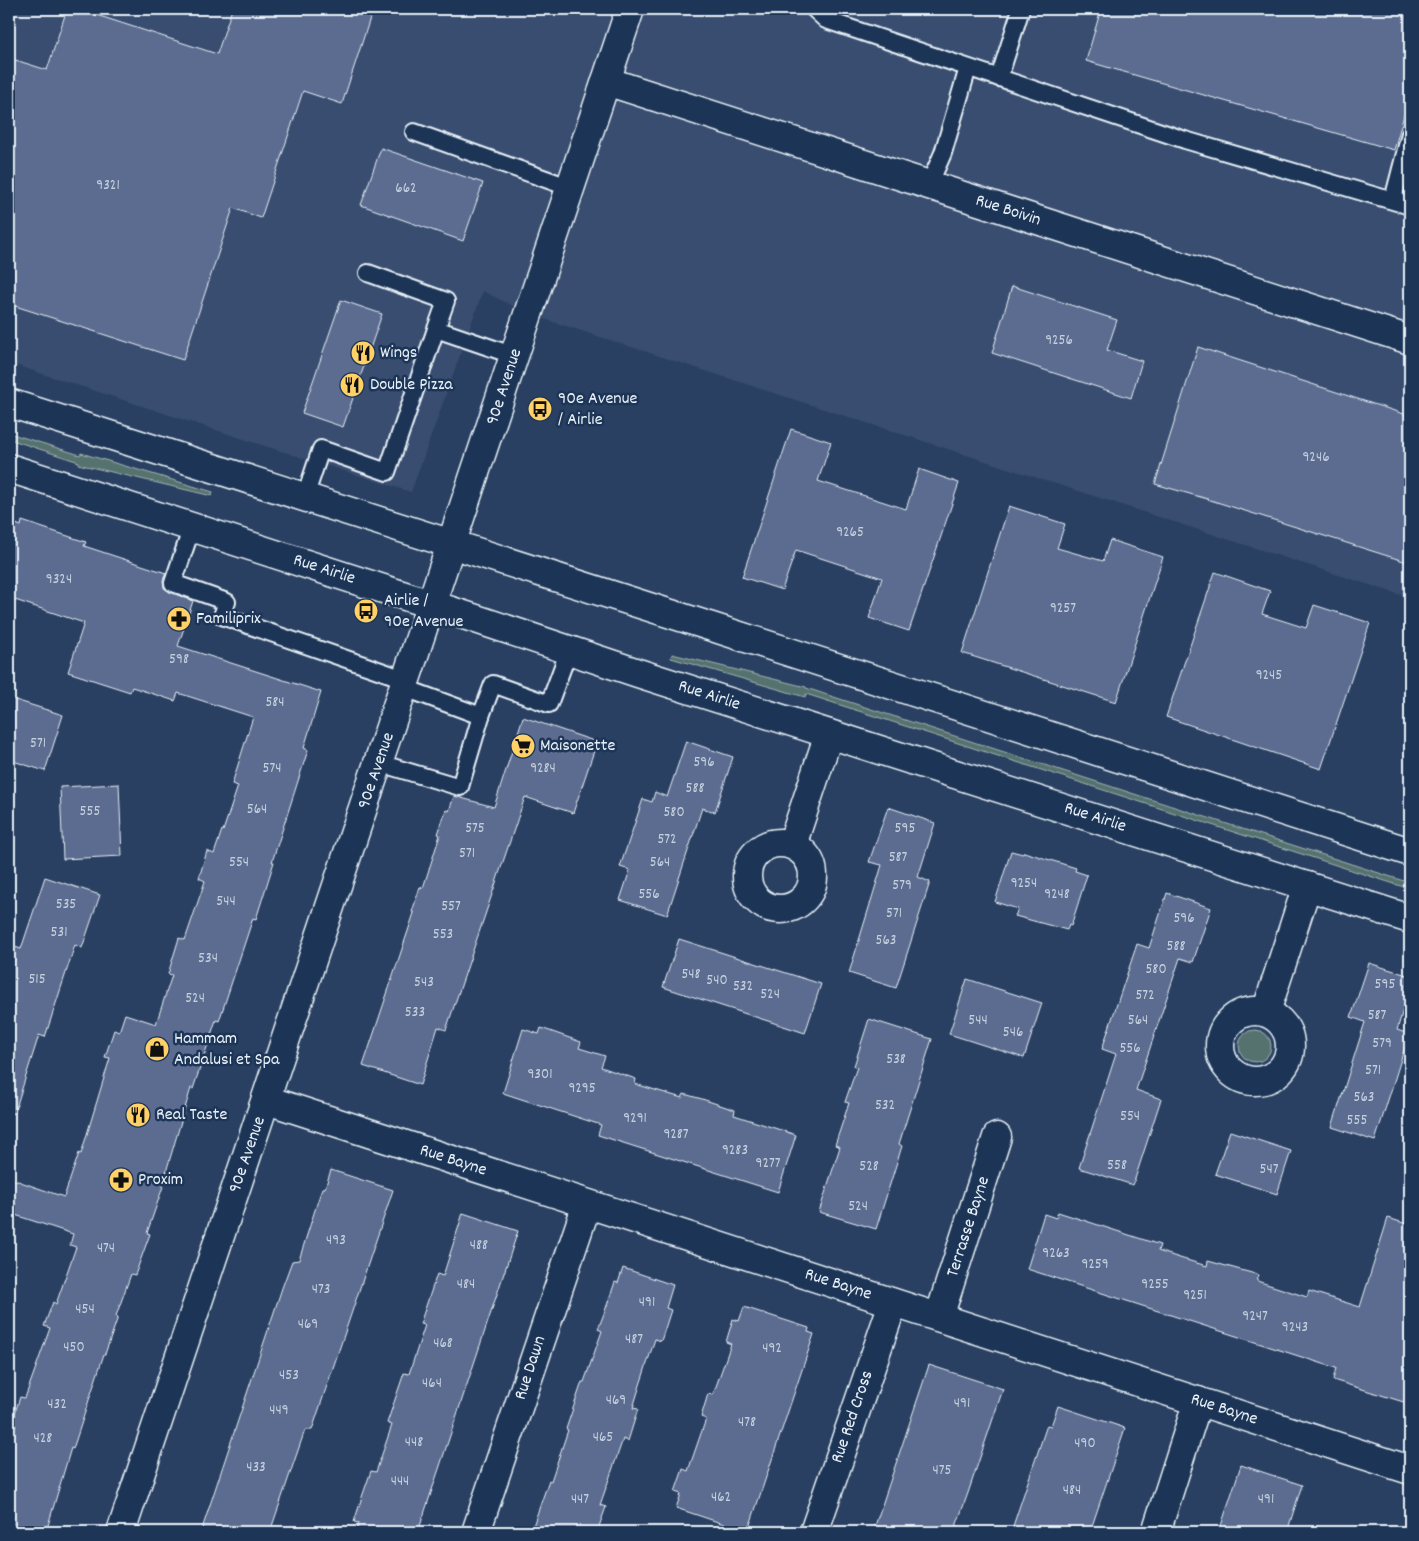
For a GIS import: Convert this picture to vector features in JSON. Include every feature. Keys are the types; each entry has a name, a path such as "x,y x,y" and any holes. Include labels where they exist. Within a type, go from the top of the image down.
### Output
{"street":[{"name":"90e Avenue","path":"121,1532 453,544 630,9"},
{"name":"Rue Boivin","path":"606,81 1410,340"},
{"path":"9,403 1410,852"},
{"name":"Rue Airlie","path":"9,468 829,734 1410,919"},
{"path":"792,845 829,734"},
{"path":"1266,1012 1307,886"},
{"name":"Rue Bayne","path":"267,1100 1410,1470"},
{"name":"Terrasse Bayne","path":"939,1317 997,1137"},
{"name":"Rue Dawn","path":"476,1532 587,1204"},
{"name":"Rue Red Cross","path":"814,1532 893,1303"},
{"path":"1156,1532 1198,1401"}],"lane":[{"path":"814,9 826,20 1185,140 1410,206"},
{"path":"999,78 1022,9"},
{"path":"929,185 943,153 968,68"},
{"path":"414,132 571,188"},
{"path":"1393,200 1410,134"},
{"path":"305,497 321,450 387,472 446,301 368,273"},
{"path":"436,328 515,356"},
{"path":"192,527 173,583 227,602 222,616 406,684 481,716"},
{"path":"379,763 460,787 481,716 493,684 549,704 569,650"}],"shaded area":[{"path":"9,9 1410,9 1410,598 529,314 483,291 411,492 9,363"}],"green space":[{"path":"9,433 213,492 212,496 78,464 79,462 9,439"},
{"path":"672,654 806,687 1410,883 1410,889 806,694 805,697 671,658"},
{"path":"1255,1030 1261,1031 1266,1035 1270,1040 1270,1052 1266,1057 1261,1061 1255,1062 1249,1061 1244,1057 1240,1052 1239,1046 1240,1040 1244,1035 1249,1031"}],"building":[{"path":"67,9 78,9 217,54 232,9 373,9 342,104 303,91 261,218 233,208 183,360 9,304 9,58 47,70"},
{"path":"1101,9 1410,9 1410,94 1394,150 1086,61"},
{"path":"381,148 483,183 463,241 361,205"},
{"path":"1012,286 1117,320 1107,350 1142,361 1131,398 992,353"},
{"path":"341,300 382,314 343,427 302,413"},
{"path":"1198,347 1410,416 1410,563 1155,484"},
{"path":"791,429 831,442 818,481 906,509 919,469 959,483 909,631 869,618 882,578 796,550 782,590 742,577"},
{"path":"1009,506 1065,524 1057,548 1103,561 1110,540 1163,557 1116,702 962,653"},
{"path":"22,521 86,542 84,546 166,573 163,580 164,588 193,601 178,646 321,692 304,748 308,750 256,919 253,918 219,1021 216,1020 193,1089 191,1088 166,1172 168,1172 147,1233 150,1234 135,1275 131,1274 116,1316 118,1317 73,1449 71,1448 46,1532 9,1532 9,1448 16,1424 12,1422 20,1397 25,1398 50,1328 44,1326 53,1302 56,1304 76,1247 70,1245 73,1234 9,1213 9,1178 64,1197 79,1153 81,1154 110,1058 105,1057 114,1030 119,1032 125,1014 156,1024 172,975 168,974 179,938 185,940 205,881 199,878 207,851 214,854 238,786 232,784 253,717 178,693 175,701 132,687 130,692 68,672 84,623 9,598 9,548 16,524 21,526"},
{"path":"1215,572 1270,591 1262,614 1306,628 1314,605 1370,623 1321,769 1166,717"},
{"path":"9,698 63,715 45,771 13,761 14,758 9,756"},
{"path":"523,717 597,742 573,813 525,797 446,1030 438,1027 420,1085 363,1066 414,913 412,912 420,887 423,888 446,810 449,811 454,796 494,807"},
{"path":"686,741 733,757 715,812 702,808 667,915 620,900 630,870 620,867 643,799 652,802 655,792 667,797"},
{"path":"119,784 122,856 63,859 60,787"},
{"path":"888,807 935,823 918,877 930,882 896,988 849,973 882,865 869,862"},
{"path":"1011,851 1023,854 1024,852 1076,868 1075,871 1087,875 1071,926 1069,925 1067,930 1015,916 1018,909 995,902"},
{"path":"45,877 100,895 82,948 75,945 45,1037 39,1035 14,1114 9,1113 9,945 21,949"},
{"path":"1167,893 1211,908 1193,962 1180,958 1136,1090 1161,1099 1133,1185 1079,1168 1116,1054 1102,1049 1137,944 1149,948"},
{"path":"679,939 821,984 805,1033 663,987"},
{"path":"1369,963 1410,976 1410,987 1397,1030 1409,1034 1375,1141 1332,1127 1365,1022 1351,1017"},
{"path":"967,979 1042,1003 1024,1058 949,1034"},
{"path":"869,1019 932,1039 899,1144 902,1146 876,1229 819,1212 840,1147 835,1145 849,1103 845,1102 857,1067 854,1066"},
{"path":"541,1028 581,1042 579,1048 605,1056 601,1067 636,1079 635,1084 682,1098 684,1094 702,1099 735,1110 734,1115 796,1135 778,1192 598,1135 601,1125 503,1093 523,1029 539,1034"},
{"path":"1230,1131 1291,1151 1277,1194 1215,1174"},
{"path":"331,1170 393,1190 312,1430 305,1430 270,1532 201,1532 282,1288 292,1261 299,1260 322,1188 325,1188"},
{"path":"1058,1212 1160,1245 1158,1251 1183,1259 1207,1266 1208,1261 1259,1275 1257,1281 1307,1297 1309,1291 1360,1307 1388,1218 1410,1225 1410,1404 1333,1380 1336,1368 1027,1269 1044,1214 1056,1218"},
{"path":"463,1213 518,1231 418,1532 356,1532 359,1523 354,1522 371,1471 376,1472 392,1425 387,1423 404,1373 409,1374 425,1325 420,1324 425,1309 437,1274 443,1276"},
{"path":"623,1268 673,1285 666,1308 671,1310 661,1341 655,1339 633,1408 638,1409 628,1441 623,1439 600,1505 606,1507 597,1532 534,1532 536,1527 533,1526 549,1480 551,1481 568,1430 566,1429 602,1331 598,1329 615,1282 618,1283"},
{"path":"744,1307 809,1328 808,1332 814,1334 749,1528 743,1526 742,1530 676,1508 681,1494 675,1492 683,1469 688,1471 706,1419 701,1417 708,1394 713,1395 731,1344 726,1342 733,1319 739,1321"},
{"path":"929,1365 1003,1389 954,1532 873,1532"},
{"path":"1058,1406 1125,1428 1090,1532 1011,1532 1047,1425 1051,1426"},
{"path":"1241,1465 1302,1485 1287,1532 1219,1532"}],"place":[{"name":"Wings","path":"363,353"},
{"name":"Double Pizza","path":"352,385"},
{"name":"90e Avenue / Airlie","path":"540,409"},
{"name":"Airlie / 90e Avenue","path":"366,611"},
{"name":"Familiprix","path":"179,619"},
{"name":"Maisonette","path":"523,746"},
{"name":"Hammam Andalusi et Spa","path":"157,1049"},
{"name":"Real Taste","path":"138,1115"},
{"name":"Proxim","path":"121,1180"}]}
